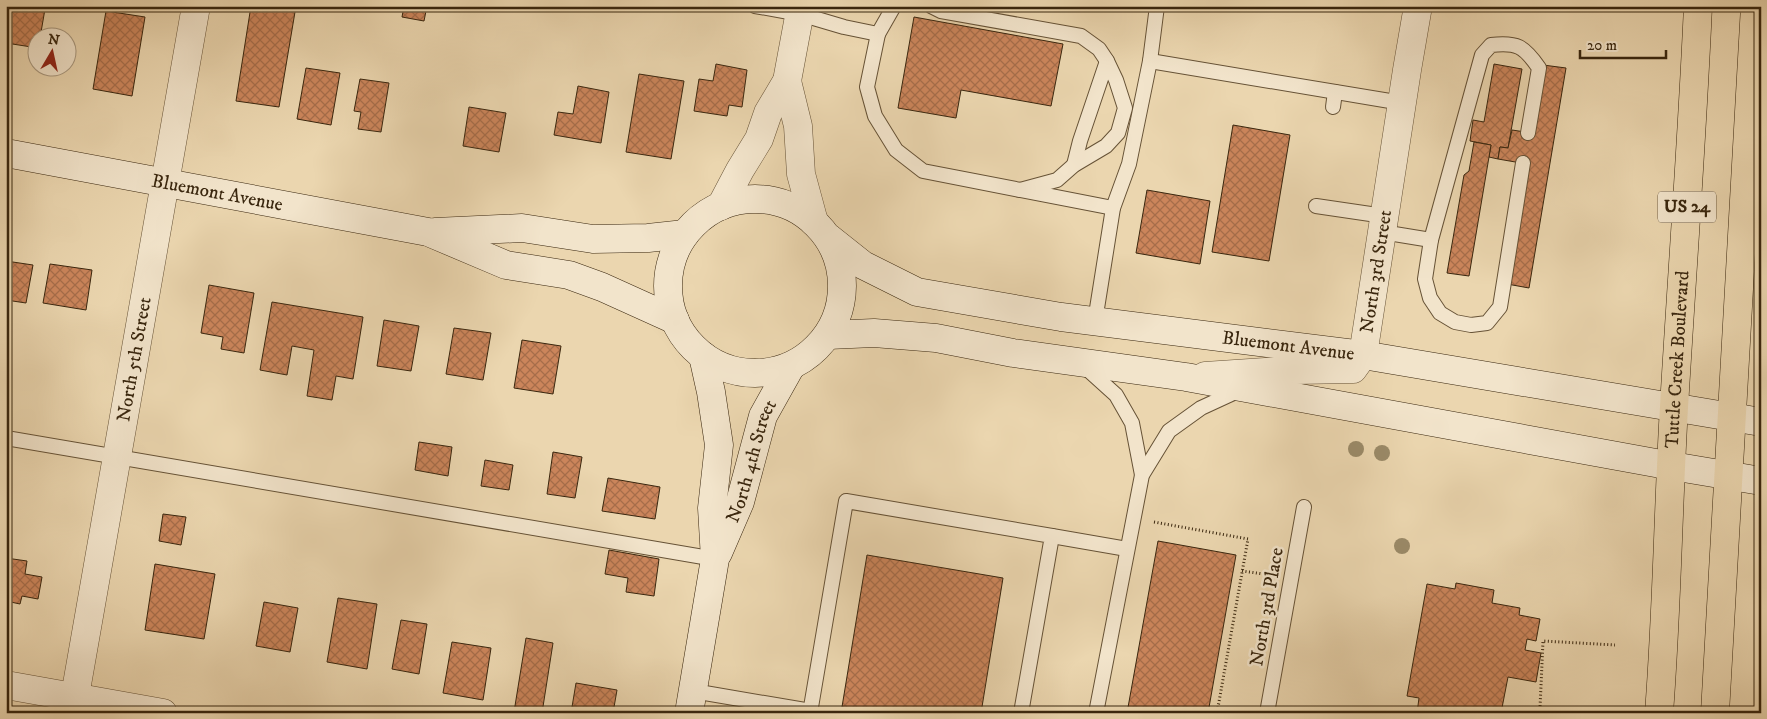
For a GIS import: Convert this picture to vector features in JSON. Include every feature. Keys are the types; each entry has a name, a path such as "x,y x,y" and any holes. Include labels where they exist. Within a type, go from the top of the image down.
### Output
{"highway":[{"name":"Tuttle Creek Boulevard","path":"1659,713 1664,642 1674,407 1698,6"},
{"name":"US 24","path":"1716,713 1755,6"}],"main road":[{"name":"North 5th Street","path":"73,705 196,6"},
{"name":"North 3rd Street","path":"1186,377 1295,370 1353,369 1363,355 1418,6"},
{"path":"721,206 759,139 768,113 787,81 801,10"},
{"path":"787,81 798,126 801,174 821,230 839,259 842,277 842,298 837,318 828,335 815,350 791,366 772,371 751,373 730,369 703,356 688,342 675,320 668,292 669,272 674,253 685,234 700,218 721,206 749,199 777,201 796,209 821,230"},
{"name":"Bluemont Avenue","path":"6,153 428,232 506,265 569,275 602,287 675,320"},
{"name":"Bluemont Avenue","path":"428,232 522,228 594,239 648,238 685,234"},
{"name":"Bluemont Avenue","path":"821,230 863,265 917,292 1019,311 1363,355 1761,422"},
{"path":"828,335 874,333 936,338 1013,353 1186,377 1761,481"},
{"name":"North 4th Street","path":"691,702 715,559 712,508 719,445 711,392 703,356"},
{"name":"North 4th Street","path":"715,559 740,502 763,416 791,366"},
{"path":"6,686 73,705 163,713"}],"lane":[{"path":"755,6 801,10 844,27 878,34"},
{"path":"894,6 878,34 867,87 875,116 896,150 923,171 1113,208"},
{"path":"931,6 941,11 1081,36 1099,49 1107,61 1116,80 1125,108 1118,133 1106,146 1074,165 1057,180 1020,190"},
{"path":"1095,321 1113,208 1129,164 1150,61 1157,6"},
{"path":"1523,163 1500,307 1487,323 1471,325 1455,322 1440,313 1430,298 1425,279 1431,240 1482,55 1491,45 1510,43 1529,53 1539,68 1528,133"},
{"path":"1074,165 1080,141 1107,61"},
{"path":"1150,61 1402,103"},
{"path":"1333,107 1335,92"},
{"path":"1316,206 1383,224 1431,240"},
{"path":"1077,361 1116,395 1132,423 1142,475"},
{"path":"1096,713 1142,475 1169,431 1201,408 1246,387"},
{"path":"6,438 715,559"},
{"path":"691,702 810,712 846,501 1128,549"},
{"name":"North 3rd Place","path":"1267,713 1304,507"},
{"path":"1021,713 1052,536"}],"path":[{"path":"1151,522 1248,539 1217,713"},
{"path":"1242,570 1291,579"},
{"path":"1533,713 1540,711 1543,641 1615,645"}],"building":[{"path":"6,6 27,6 45,9 42,28 28,28 28,46 6,43"},
{"path":"251,6 296,6 279,107 236,101"},
{"path":"404,6 427,6 424,21 402,17"},
{"path":"106,11 145,17 132,96 93,89"},
{"path":"914,17 1063,44 1051,106 961,90 956,118 898,108"},
{"path":"716,64 747,70 742,107 729,105 727,116 694,111 699,79 713,81"},
{"path":"1494,64 1522,69 1508,148 1500,147 1498,159 1489,157 1491,145 1470,141 1473,120 1484,122"},
{"path":"1543,65 1566,68 1529,288 1507,284 1527,164 1498,159 1500,147 1508,148 1512,130 1532,133"},
{"path":"306,68 340,73 331,125 297,119"},
{"path":"639,74 684,81 671,159 626,152"},
{"path":"360,79 389,83 381,132 358,129 361,112 354,111"},
{"path":"578,86 609,92 601,143 554,135 558,112 573,114"},
{"path":"469,107 506,113 499,152 463,146"},
{"path":"1233,125 1290,135 1269,261 1212,252"},
{"path":"1474,142 1491,145 1469,276 1447,273 1464,175 1469,171"},
{"path":"1147,190 1210,201 1200,264 1136,253"},
{"path":"6,261 33,265 26,303 6,300"},
{"path":"50,264 92,270 86,310 43,303"},
{"path":"209,285 254,293 244,353 221,349 223,337 201,333"},
{"path":"272,302 363,317 353,379 336,376 332,400 307,396 314,350 292,346 287,375 260,370"},
{"path":"384,320 419,326 411,371 377,366"},
{"path":"454,328 491,333 483,380 446,374"},
{"path":"522,340 561,346 553,394 514,388"},
{"path":"419,442 452,447 448,476 415,470"},
{"path":"553,452 582,457 575,498 547,494"},
{"path":"485,460 513,465 509,490 481,486"},
{"path":"608,478 660,487 655,519 602,511"},
{"path":"163,514 186,517 181,545 159,541"},
{"path":"1158,541 1236,555 1208,713 1127,713"},
{"path":"609,550 659,559 654,596 626,592 628,578 605,574"},
{"path":"867,555 1003,578 981,713 841,713"},
{"path":"6,558 27,561 25,574 42,577 38,599 22,596 20,604 6,601"},
{"path":"155,564 215,574 204,639 145,630"},
{"path":"1456,583 1494,590 1492,603 1520,608 1519,615 1540,619 1536,641 1527,639 1525,650 1541,653 1536,682 1508,677 1501,713 1417,713 1419,698 1407,696 1427,584 1455,589"},
{"path":"338,598 377,604 367,669 327,662"},
{"path":"264,602 298,608 290,652 256,646"},
{"path":"401,620 427,624 419,674 392,669"},
{"path":"526,638 553,643 542,713 514,712"},
{"path":"452,642 491,648 483,700 443,693"},
{"path":"576,683 617,690 613,713 571,713"}]}
